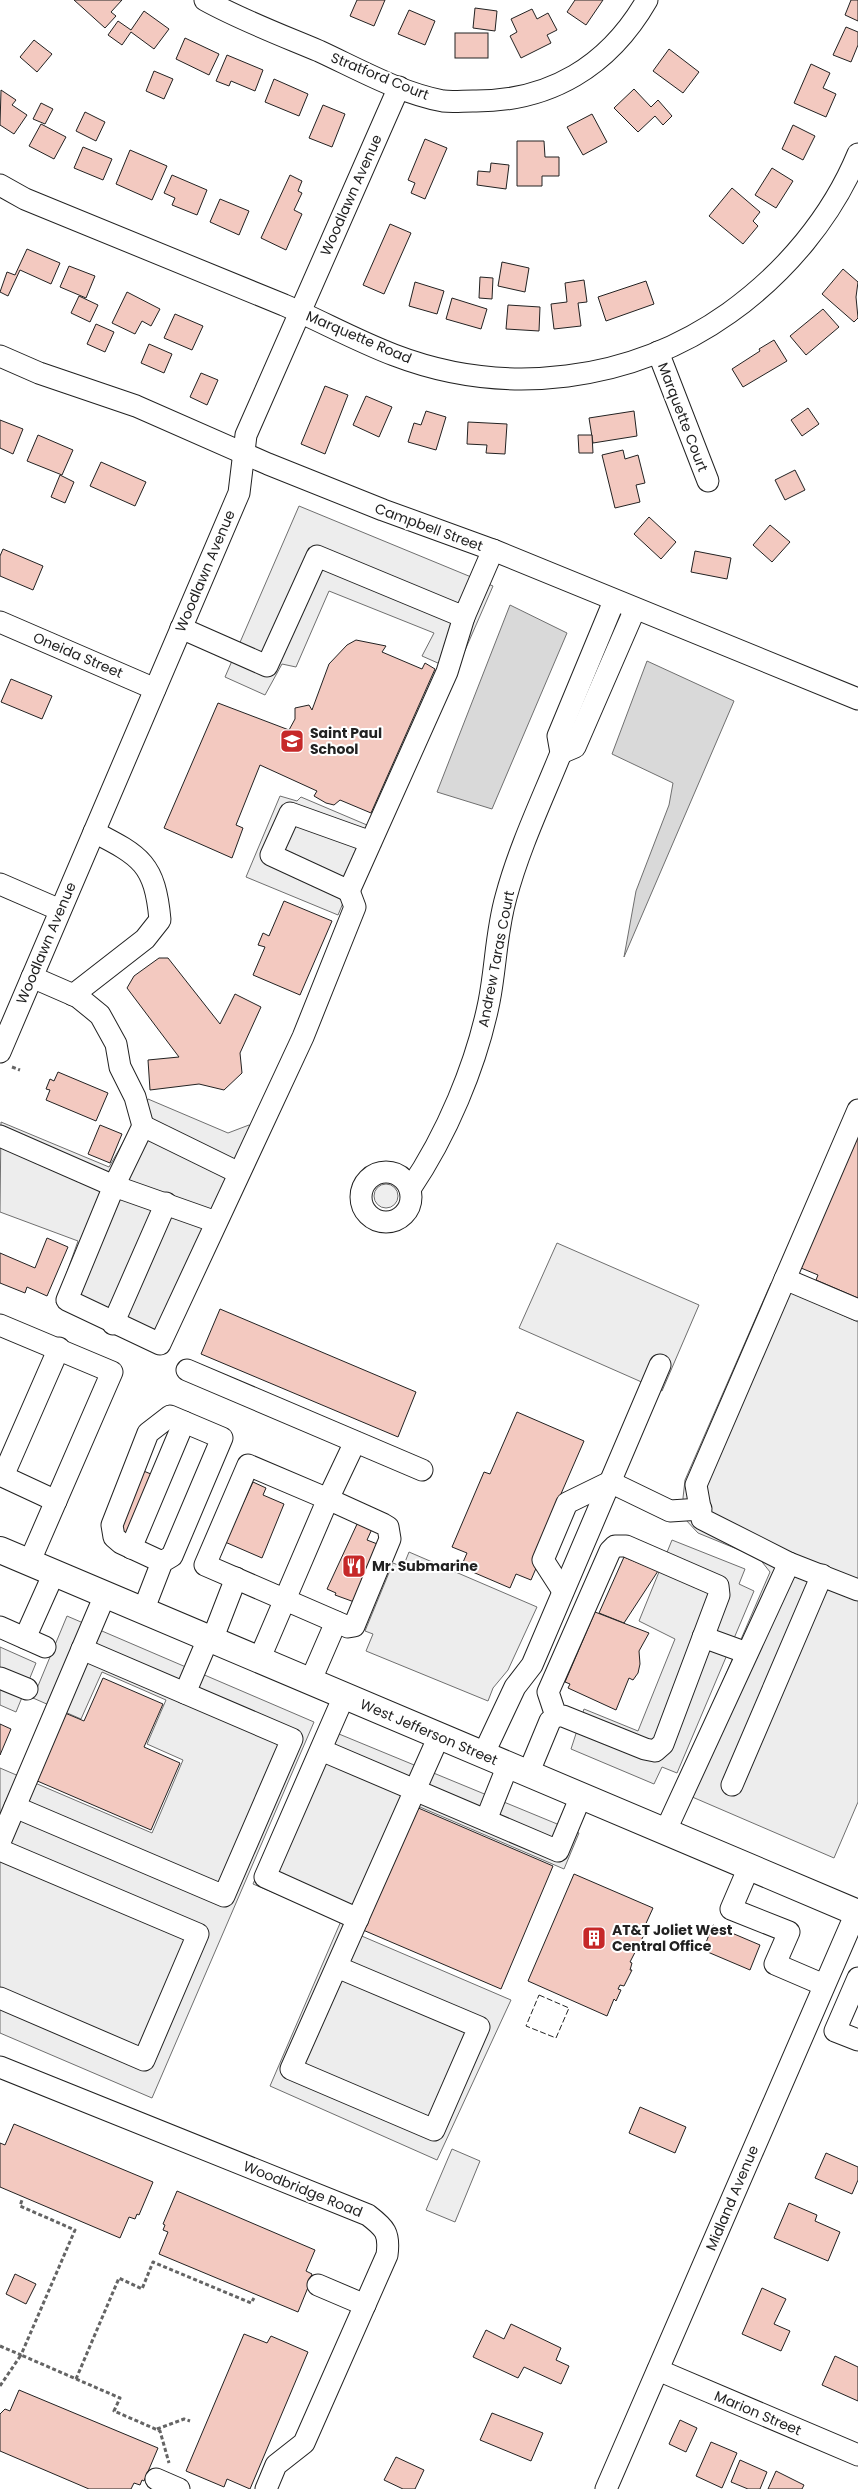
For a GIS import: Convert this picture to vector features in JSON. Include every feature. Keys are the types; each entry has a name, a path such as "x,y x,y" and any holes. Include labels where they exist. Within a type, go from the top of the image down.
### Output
{"main road":[{"name":"West Jefferson Street","path":"0,1550 665,1832 857,1911"}],"street":[{"name":"Stratford Court","path":"205,0 399,87 443,101 491,101 531,96 570,79 606,54 635,21 647,0"},
{"name":"Woodlawn Avenue","path":"5,1059 32,977 239,493 246,435 399,87"},
{"name":"Marquette Road","path":"0,185 26,199 299,311 395,356 455,373 514,381 568,377 616,366 658,352 702,332 745,301 788,262 824,217 858,154"},
{"name":"Marquette Court","path":"658,352 708,481"},
{"name":"Campbell Street","path":"0,356 40,373 136,406 419,525 493,550 858,699"},
{"path":"349,891 447,672 464,618 493,550"},
{"path":"181,628 267,666 317,556 464,618"},
{"name":"Andrew Taras Court","path":"410,1189 428,1162 473,1061 490,1000 497,940 506,896 561,753 558,736 614,601"},
{"path":"561,753 576,747 636,609"},
{"name":"Oneida Street","path":"0,622 155,689"},
{"path":"32,977 73,994 100,1015 116,1044 120,1067 135,1097 143,1126 114,1186 67,1300 113,1324 160,1344 303,1037 355,907 349,891 271,855 290,813 371,842"},
{"path":"73,994 146,939 160,920 157,892 147,867 126,848 94,832"},
{"path":"0,884 60,910"},
{"path":"858,1110 696,1485 702,1519 789,1563 858,1590"},
{"path":"143,1126 239,1173"},
{"path":"0,1136 114,1186 216,1222"},
{"path":"113,1324 166,1203"},
{"path":"785,1279 858,1310"},
{"path":"0,1325 59,1348 112,1372 29,1563"},
{"path":"56,1501 2,1476 59,1348"},
{"path":"482,1754 515,1687 532,1665 660,1365"},
{"path":"187,1370 422,1470"},
{"path":"143,1611 162,1562 172,1556 222,1438 170,1416 148,1433 112,1525 114,1537 130,1548 162,1562"},
{"path":"130,1548 184,1422"},
{"path":"259,1660 328,1499 355,1442"},
{"path":"248,1465 328,1499 388,1528 390,1539 354,1626 348,1627 205,1565 248,1465"},
{"path":"610,1482 670,1510 700,1509"},
{"path":"563,1591 543,1560 564,1511 568,1503 610,1482"},
{"path":"486,1820 550,1721 556,1716 563,1716 655,1751 663,1744 719,1595 718,1586 626,1546 615,1546 610,1551 548,1692 556,1716"},
{"path":"665,1832 789,1563"},
{"path":"25,1638 54,1573"},
{"path":"732,1786 822,1575"},
{"path":"185,1693 236,1578"},
{"path":"0,1842 105,1595"},
{"path":"310,1682 336,1622"},
{"path":"0,1627 45,1647"},
{"path":"703,1637 747,1653"},
{"path":"15,1807 224,1896 292,1738 82,1649"},
{"path":"0,1678 27,1689"},
{"path":"344,1696 265,1877 358,1919"},
{"path":"337,1967 479,2027 434,2130 291,2069 438,1736"},
{"path":"321,1750 558,1851 581,1796"},
{"path":"0,1850 198,1934 144,2060 0,1998"},
{"path":"749,1867 731,1909 789,1932 775,1964 822,1990 846,2006"},
{"name":"Midland Avenue","path":"606,2489 857,1911"},
{"path":"834,1963 858,1973"},
{"path":"835,2030 858,1978"},
{"path":"810,2020 858,2040"},
{"name":"Woodbridge Road","path":"0,2067 368,2215 383,2226 389,2240 387,2255 304,2443 276,2465 266,2489"},
{"path":"318,2285 365,2305"},
{"name":"Marion Street","path":"658,2370 858,2455"}],"path":[{"path":"5,1059 20,1070"},
{"path":"0,2386 21,2356 75,2230 20,2206 22,2200"},
{"path":"76,2379 119,2278 142,2288 153,2262 251,2303 254,2298"},
{"path":"0,2346 120,2398 114,2411 160,2431 169,2480"},
{"path":"156,2430 184,2419 190,2422"}],"shaded area":[{"path":"299,506 493,586 456,671 422,656 434,633 329,591 296,667 282,664 265,695 225,677"},
{"path":"510,605 567,633 492,809 437,792"},
{"path":"647,661 734,701 624,957 636,891 669,805 673,783 612,754"},
{"path":"280,796 297,801 301,797 374,828 338,915 246,877"},
{"path":"148,1099 228,1133 249,1125 266,1134 160,1344 56,1303 78,1241 0,1212 1,1122 109,1167"},
{"path":"386,1184 395,1187 398,1196 395,1205 386,1208 377,1205 374,1196 377,1187"},
{"path":"557,1243 699,1305 662,1391 519,1328"},
{"path":"771,1283 858,1322 858,1802 834,1858 676,1790 770,1572 759,1558 698,1533 685,1519 683,1498 685,1480"},
{"path":"672,1540 745,1569 739,1584 754,1591 677,1773 662,1767 654,1784 571,1749 584,1709 638,1731 675,1639 639,1621"},
{"path":"409,1552 537,1607 508,1670 493,1688 488,1701 366,1651 373,1634 365,1631 393,1563 403,1567"},
{"path":"67,1616 314,1722 152,2098 0,2033 0,1768 152,1833 183,1760 147,1744 166,1700 102,1672 81,1719 33,1698"},
{"path":"0,1647 36,1663 16,1712 0,1705"},
{"path":"322,1727 579,1833 564,1869 413,1804 357,1934 511,2000 437,2160 270,2086 341,1921 253,1884"},
{"path":"452,2149 480,2161 455,2222 426,2210"}],"building":[{"path":"74,0 122,0 111,12 116,16 105,28"},
{"path":"357,0 385,0 374,26 350,16"},
{"path":"575,0 603,0 586,25 567,12"},
{"path":"851,0 858,0 858,21 845,15"},
{"path":"475,8 497,11 495,31 473,28"},
{"path":"532,9 537,19 548,13 557,30 547,35 551,43 521,58 510,36 517,32 511,19"},
{"path":"409,10 435,21 425,45 398,34"},
{"path":"144,11 169,29 154,49 131,32 122,45 108,35 118,21 131,30"},
{"path":"846,27 858,32 858,45 851,62 833,55"},
{"path":"455,33 488,33 488,58 455,58"},
{"path":"185,38 219,54 209,75 176,59"},
{"path":"34,40 52,54 37,72 20,57"},
{"path":"669,49 699,72 683,93 653,71"},
{"path":"227,55 263,70 255,91 231,81 229,86 216,81"},
{"path":"811,64 830,73 823,88 836,94 826,117 794,103"},
{"path":"154,71 173,79 164,99 146,91"},
{"path":"274,79 308,94 299,116 265,102"},
{"path":"634,89 651,107 658,100 672,116 663,125 655,116 638,132 614,108"},
{"path":"1,90 16,100 12,105 27,115 14,134 0,125"},
{"path":"41,103 53,109 45,124 33,119"},
{"path":"323,105 345,114 332,147 309,138"},
{"path":"85,112 105,122 96,141 76,131"},
{"path":"592,114 607,142 583,155 567,127"},
{"path":"41,124 66,137 54,159 29,146"},
{"path":"793,125 815,136 803,160 782,149"},
{"path":"425,139 447,148 425,199 411,193 415,183 408,180"},
{"path":"517,141 544,141 545,157 559,157 559,176 542,176 542,186 517,186"},
{"path":"83,147 112,159 103,180 74,168"},
{"path":"130,150 167,166 152,200 116,184"},
{"path":"491,163 509,165 506,189 477,185 478,171 490,172"},
{"path":"772,168 793,181 776,208 755,195"},
{"path":"172,175 207,190 197,215 172,205 175,198 164,193"},
{"path":"290,175 302,181 298,191 302,193 294,210 302,214 286,250 261,238"},
{"path":"732,188 760,212 753,221 758,226 743,244 709,216"},
{"path":"220,199 249,211 239,235 210,222"},
{"path":"390,224 411,233 384,294 363,285"},
{"path":"27,249 60,263 51,284 20,270 8,296 0,292 7,272 15,275"},
{"path":"502,262 529,268 525,292 498,286"},
{"path":"69,266 95,276 86,298 60,287"},
{"path":"843,269 858,282 856,297 858,318 854,322 822,294"},
{"path":"480,277 493,278 492,299 479,298"},
{"path":"584,280 587,302 578,303 581,326 554,329 551,304 567,302 565,283"},
{"path":"646,281 654,304 606,321 598,297"},
{"path":"415,282 444,291 437,314 409,306"},
{"path":"127,292 160,309 151,326 142,321 135,334 112,323"},
{"path":"79,296 98,305 90,322 71,313"},
{"path":"452,298 487,309 481,329 446,319"},
{"path":"508,305 540,307 539,331 506,329"},
{"path":"823,309 839,327 806,355 790,336"},
{"path":"175,314 203,326 192,350 164,338"},
{"path":"96,324 114,332 105,352 87,344"},
{"path":"774,340 787,361 743,387 732,369"},
{"path":"149,344 172,354 164,373 141,363"},
{"path":"201,373 218,380 207,405 190,397"},
{"path":"325,386 348,395 325,454 301,444"},
{"path":"366,396 392,407 379,437 353,425"},
{"path":"808,408 819,424 802,436 791,420"},
{"path":"426,411 446,417 436,450 408,442 414,423 421,425"},
{"path":"634,411 637,436 593,443 589,418"},
{"path":"0,420 23,429 13,454 0,448"},
{"path":"468,422 507,424 505,454 486,453 487,445 467,444"},
{"path":"38,435 73,450 62,475 27,461"},
{"path":"578,435 592,435 593,453 579,453"},
{"path":"623,450 625,459 638,455 645,483 636,485 640,502 615,508 602,455"},
{"path":"101,462 146,482 135,506 90,486"},
{"path":"795,470 805,490 785,500 775,480"},
{"path":"60,475 74,482 65,503 51,497"},
{"path":"649,517 676,542 661,559 634,534"},
{"path":"770,525 790,542 772,562 753,545"},
{"path":"3,549 43,566 33,590 0,576 0,556"},
{"path":"695,551 731,558 727,579 691,572"},
{"path":"356,640 386,646 382,652 422,669 425,663 435,669 371,813 340,800 334,805 326,803 314,796 317,791 260,765 236,825 243,828 232,858 164,828 218,703 289,730 295,719 295,708 309,705 312,710 329,664 347,645"},
{"path":"11,679 52,696 42,719 1,702"},
{"path":"284,901 332,921 300,995 253,975 265,947 258,945 263,933 269,936"},
{"path":"159,958 168,958 220,1024 235,994 261,1007 240,1053 242,1073 224,1090 199,1084 150,1090 148,1060 179,1057 127,988 134,976"},
{"path":"58,1072 108,1093 96,1121 46,1100 50,1090 46,1089 50,1079 54,1081"},
{"path":"100,1125 122,1134 110,1163 88,1154"},
{"path":"858,1134 858,1298 816,1280 818,1275 801,1268"},
{"path":"47,1238 68,1247 47,1296 27,1287 25,1293 0,1283 0,1253 35,1268"},
{"path":"220,1309 416,1392 398,1437 201,1354"},
{"path":"517,1412 584,1441 557,1503 563,1505 531,1580 516,1574 510,1588 461,1567 467,1553 452,1547 484,1472 490,1474"},
{"path":"141,1470 156,1476 130,1535 116,1529"},
{"path":"253,1482 266,1488 263,1495 284,1504 262,1558 225,1542"},
{"name":"Mr. Submarine","path":"358,1522 372,1529 367,1540 380,1545 357,1603 335,1595 336,1593 327,1589"},
{"path":"624,1557 658,1571 624,1623 599,1613"},
{"path":"595,1612 649,1633 639,1651 640,1664 638,1673 633,1680 629,1678 616,1710 568,1688 570,1684 565,1682"},
{"path":"103,1678 163,1704 144,1747 180,1763 151,1830 35,1780 65,1713 84,1721"},
{"path":"0,1724 11,1729 0,1755"},
{"path":"416,1807 553,1866 501,1989 363,1930"},
{"name":"AT&T Joliet West Central Office","path":"574,1874 653,1908 643,1930 646,1931 630,1962 632,1963 630,1970 632,1970 624,1986 620,1985 618,1989 621,1990 616,2001 614,1999 607,2016 528,1981"},
{"path":"713,1925 760,1945 750,1970 703,1950"},
{"path":"640,2107 686,2127 675,2153 629,2133"},
{"path":"14,2124 153,2182 139,2215 137,2214 135,2219 129,2217 120,2238 0,2187 0,2143 5,2145"},
{"path":"826,2153 858,2167 858,2180 852,2194 815,2178"},
{"path":"177,2191 315,2250 306,2271 312,2274 311,2280 298,2312 159,2254 168,2232 163,2230 165,2225 163,2224"},
{"path":"789,2203 817,2215 815,2221 840,2232 828,2261 774,2238"},
{"path":"15,2274 36,2284 26,2304 6,2294"},
{"path":"762,2288 786,2299 774,2324 790,2331 781,2351 742,2334"},
{"path":"511,2324 561,2348 556,2360 569,2366 561,2384 524,2367 518,2378 473,2357 486,2330 504,2339"},
{"path":"244,2334 267,2343 271,2336 308,2352 250,2489 227,2479 224,2487 186,2471"},
{"path":"835,2356 858,2367 858,2401 822,2385"},
{"path":"19,2390 158,2448 144,2481 142,2480 140,2485 134,2483 131,2489 89,2489 0,2451 0,2414 5,2409 10,2411"},
{"path":"492,2413 543,2433 531,2461 480,2440"},
{"path":"680,2420 697,2428 686,2452 669,2444"},
{"path":"711,2442 737,2453 722,2488 696,2476"},
{"path":"396,2457 424,2470 415,2489 403,2489 384,2480"},
{"path":"740,2460 767,2472 760,2489 748,2489 731,2482"},
{"path":"776,2471 804,2485 802,2489 768,2489"}],"fence":[{"path":"539,1995 569,2008 556,2038 526,2026 539,1995"}],"place":[{"name":"Saint Paul School","path":"292,741"},
{"name":"Mr. Submarine","path":"354,1566"},
{"name":"AT&T Joliet West Central Office","path":"594,1938"}]}
